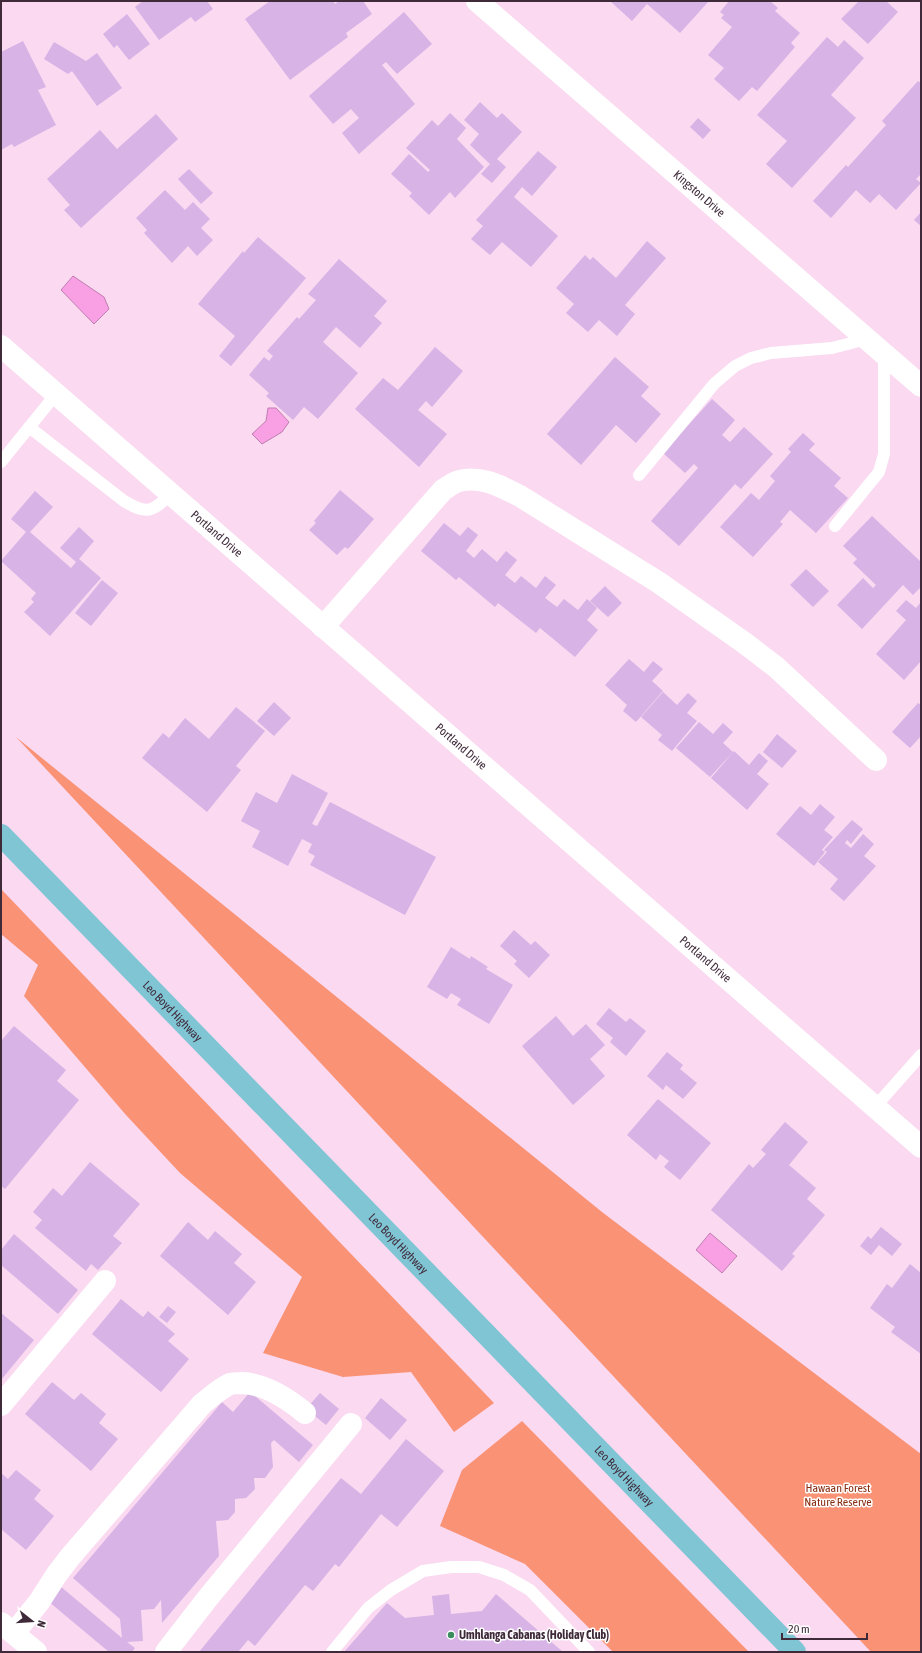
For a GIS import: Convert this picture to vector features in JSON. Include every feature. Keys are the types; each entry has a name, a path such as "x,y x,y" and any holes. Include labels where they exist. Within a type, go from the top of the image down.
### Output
{"main road":[{"name":"Leo Boyd Highway","path":"1,835 795,1652"}],"street":[{"name":"Kingston Drive","path":"477,1 921,386"},
{"name":"Portland Drive","path":"1,346 921,1147"},
{"path":"323,627 443,490 459,481 474,479 499,485 520,496 658,582 746,644 776,667 876,760"},
{"path":"1,1405 104,1281"},
{"path":"36,1652 7,1628 39,1602 70,1557 202,1404 231,1383 249,1384 269,1389 294,1404 305,1413"},
{"path":"166,1652 207,1599 351,1424"}],"lane":[{"path":"639,475 714,384 736,366 751,358 771,352 832,348 867,339"},
{"path":"834,526 879,472 884,454 884,354"},
{"path":"1,462 56,394"},
{"path":"29,427 137,509 148,510 160,505 171,494"},
{"path":"875,1107 921,1055"},
{"path":"332,1652 368,1608 391,1590 424,1571 451,1567 479,1567 504,1575 530,1590 589,1652"}],"green space":[{"name":"Hawaan Forest Nature Reserve","path":"16,737 602,1212 921,1454 921,1652 871,1652"},
{"path":"1,889 494,1403 454,1432 411,1372 343,1377 263,1353 302,1277 180,1173 126,1115 24,996 38,965 1,934"},
{"path":"522,1421 749,1652 613,1652 525,1564 440,1526 462,1470"}],"shaded area":[{"path":"73,276 104,297 109,309 94,324 61,290"},
{"path":"268,408 276,408 289,422 282,432 262,444 252,434 266,421"},
{"path":"710,1233 737,1256 722,1273 696,1250"}],"building":[{"path":"143,1 207,1 213,9 195,22 191,17 159,40 135,7"},
{"path":"270,1 333,1 335,4 339,1 363,1 372,14 346,33 348,37 290,80 245,19"},
{"path":"610,1 709,1 680,33 647,4 632,21"},
{"path":"729,1 770,1 778,8 775,11 800,33 791,43 795,47 757,91 752,87 739,101 714,79 724,68 708,55 732,27 721,18 724,15 720,12"},
{"path":"859,1 886,1 898,12 868,44 841,19"},
{"path":"404,12 432,44 397,74 386,62 382,65 415,104 359,154 342,133 359,118 351,109 333,124 309,96"},
{"path":"127,14 150,44 129,60 117,45 114,48 103,34"},
{"path":"827,37 838,47 844,40 864,58 831,95 856,118 792,188 766,164 787,141 757,115"},
{"path":"23,41 46,87 38,90 56,125 14,147 12,144 1,150 1,52"},
{"path":"54,42 86,61 97,53 122,88 97,106 72,71 68,74 44,59"},
{"path":"918,81 921,83 921,174 916,179 921,183 896,210 879,194 870,203 856,190 831,218 813,201 846,165 848,167 886,125 882,121"},
{"path":"480,102 497,118 502,113 522,132 497,159 506,167 492,183 481,174 490,164 470,145 479,134 464,120"},
{"path":"450,113 466,128 457,139 484,167 455,198 450,192 429,215 409,196 412,193 391,174 409,154 428,172 430,170 406,148 432,120 438,126"},
{"path":"156,114 178,139 81,228 64,210 70,205 47,179 100,130 117,149"},
{"path":"698,118 711,130 703,139 690,127"},
{"path":"538,151 557,167 532,196 522,187 514,197 558,236 531,267 502,242 490,255 471,239 483,226 476,220"},
{"path":"189,169 213,193 201,204 178,179"},
{"path":"165,190 185,210 193,202 210,219 201,228 213,240 197,256 188,246 172,263 144,233 147,230 136,218"},
{"path":"921,212 921,226 914,220"},
{"path":"258,237 306,278 231,366 219,356 235,336 198,304 243,251 244,253"},
{"path":"647,241 666,258 625,305 635,314 617,336 599,320 588,332 566,313 574,304 556,288 585,255 590,260 593,257 616,278"},
{"path":"339,259 387,301 374,316 382,323 360,348 336,327 323,342 358,373 318,419 304,407 293,420 266,396 269,393 249,375 264,357 269,361 273,356 267,351 297,317 299,319 316,300 308,294"},
{"path":"435,347 463,371 432,407 426,401 418,410 447,434 419,467 355,409 383,378 398,390"},
{"path":"615,357 649,387 641,396 661,414 636,443 616,425 581,465 547,434"},
{"path":"712,399 735,420 722,435 730,442 744,427 773,454 741,489 735,484 679,546 651,521 698,468 694,464 685,473 663,453"},
{"path":"803,433 815,444 809,450 841,478 834,486 848,498 816,533 790,510 780,522 783,524 753,557 720,527 751,493 759,500 775,481 770,476 791,452 788,449"},
{"path":"340,490 374,519 348,549 345,547 337,555 309,530 316,523 314,521"},
{"path":"35,491 53,507 30,532 71,568 76,562 60,548 79,527 94,541 79,559 101,578 50,636 24,612 34,602 31,599 36,593 1,561 26,532 11,519"},
{"path":"872,516 921,562 921,587 913,595 903,585 862,629 837,605 863,578 873,588 876,585 853,563 857,559 843,546"},
{"path":"444,523 460,536 468,527 478,535 466,551 474,558 482,549 497,562 506,551 517,560 505,575 515,583 521,576 536,588 545,576 556,585 545,598 557,607 564,599 578,610 587,599 597,608 587,620 598,630 575,657 540,628 536,633 498,603 495,607 459,577 456,580 421,551"},
{"path":"806,569 829,591 813,607 790,585"},
{"path":"102,580 118,593 91,626 75,613"},
{"path":"605,586 622,603 608,617 590,601"},
{"path":"906,600 916,608 921,602 921,661 904,680 876,654 906,620 896,611"},
{"path":"629,659 644,672 653,661 663,669 652,681 663,691 636,722 623,711 627,705 605,685"},
{"path":"663,692 677,705 688,693 697,701 687,713 697,721 672,751 658,740 662,735 641,717"},
{"path":"274,702 291,718 274,736 257,721"},
{"path":"918,703 921,705 921,736 910,748 892,732"},
{"path":"236,707 265,731 236,766 241,770 207,812 142,758 163,733 169,738 185,718 209,739"},
{"path":"699,722 713,734 723,723 733,732 723,743 733,752 710,777 676,748"},
{"path":"777,734 797,751 782,768 763,752"},
{"path":"734,751 749,765 759,753 768,761 757,774 769,784 747,810 711,778"},
{"path":"292,774 328,793 312,824 317,826 330,802 436,857 405,915 310,865 315,856 308,852 312,844 302,839 288,866 252,847 260,831 241,821 256,792 277,803"},
{"path":"820,804 835,817 824,830 833,837 822,850 825,852 814,866 776,834 800,806 811,815"},
{"path":"852,820 863,829 851,844 847,840 845,843 851,848 863,834 874,844 864,856 876,866 844,901 830,889 838,879 818,862 827,852 824,850"},
{"path":"514,930 531,945 535,941 550,955 529,978 514,964 517,961 500,946"},
{"path":"451,947 470,959 471,956 488,967 486,969 513,985 489,1024 457,1005 461,999 451,993 447,999 427,987"},
{"path":"609,1008 626,1022 630,1018 646,1031 626,1056 610,1042 613,1038 596,1024"},
{"path":"556,1016 573,1036 586,1024 605,1045 590,1059 605,1076 573,1105 522,1046"},
{"path":"14,1026 66,1070 57,1081 79,1100 5,1189 1,1186 1,1041"},
{"path":"667,1052 683,1065 680,1069 697,1083 683,1099 666,1085 663,1090 647,1076"},
{"path":"658,1099 711,1143 680,1180 664,1167 669,1161 660,1154 656,1160 627,1135"},
{"path":"785,1122 808,1142 789,1165 816,1188 807,1199 825,1215 792,1254 795,1256 782,1271 711,1210 749,1164 753,1168 766,1154 761,1150"},
{"path":"90,1162 140,1204 113,1236 122,1243 98,1270 91,1264 86,1271 35,1228 42,1220 33,1212 53,1188 62,1196"},
{"path":"188,1222 208,1240 215,1231 242,1254 234,1263 256,1282 228,1315 160,1256"},
{"path":"881,1227 902,1244 892,1256 879,1245 871,1255 860,1246 868,1236 871,1239"},
{"path":"14,1234 78,1290 58,1314 1,1265 1,1250"},
{"path":"910,1264 921,1273 921,1354 891,1332 895,1327 870,1308 887,1284 892,1288"},
{"path":"121,1299 143,1317 148,1311 175,1334 168,1341 189,1359 161,1392 92,1334"},
{"path":"168,1306 176,1312 167,1323 159,1317"},
{"path":"1,1313 34,1340 1,1380"},
{"path":"52,1382 74,1400 81,1393 106,1414 99,1423 118,1439 91,1471 25,1414"},
{"path":"250,1392 313,1445 299,1462 274,1440 271,1443 273,1467 265,1478 254,1478 255,1489 246,1498 235,1499 235,1512 228,1520 216,1521 219,1556 162,1623 161,1600 154,1609 141,1610 143,1641 127,1642 135,1648 132,1652 109,1652 48,1601 60,1586 122,1638 120,1619 73,1578 222,1402 233,1412"},
{"path":"320,1393 339,1409 326,1425 306,1409"},
{"path":"381,1398 407,1420 390,1440 365,1418"},
{"path":"406,1439 444,1471 397,1527 381,1514 339,1567 335,1564 313,1591 305,1585 255,1646 248,1640 238,1652 199,1652 341,1478 361,1494"},
{"path":"16,1470 41,1490 34,1499 54,1516 26,1550 1,1529 1,1473 8,1479"},
{"name":"Umhlanga Cabanas (Holiday Club)","path":"449,1594 451,1614 482,1611 496,1594 563,1652 344,1652 387,1603 405,1618 434,1615 432,1596"}],"place":[{"name":"Umhlanga Cabanas (Holiday Club)","path":"451,1635"}]}
